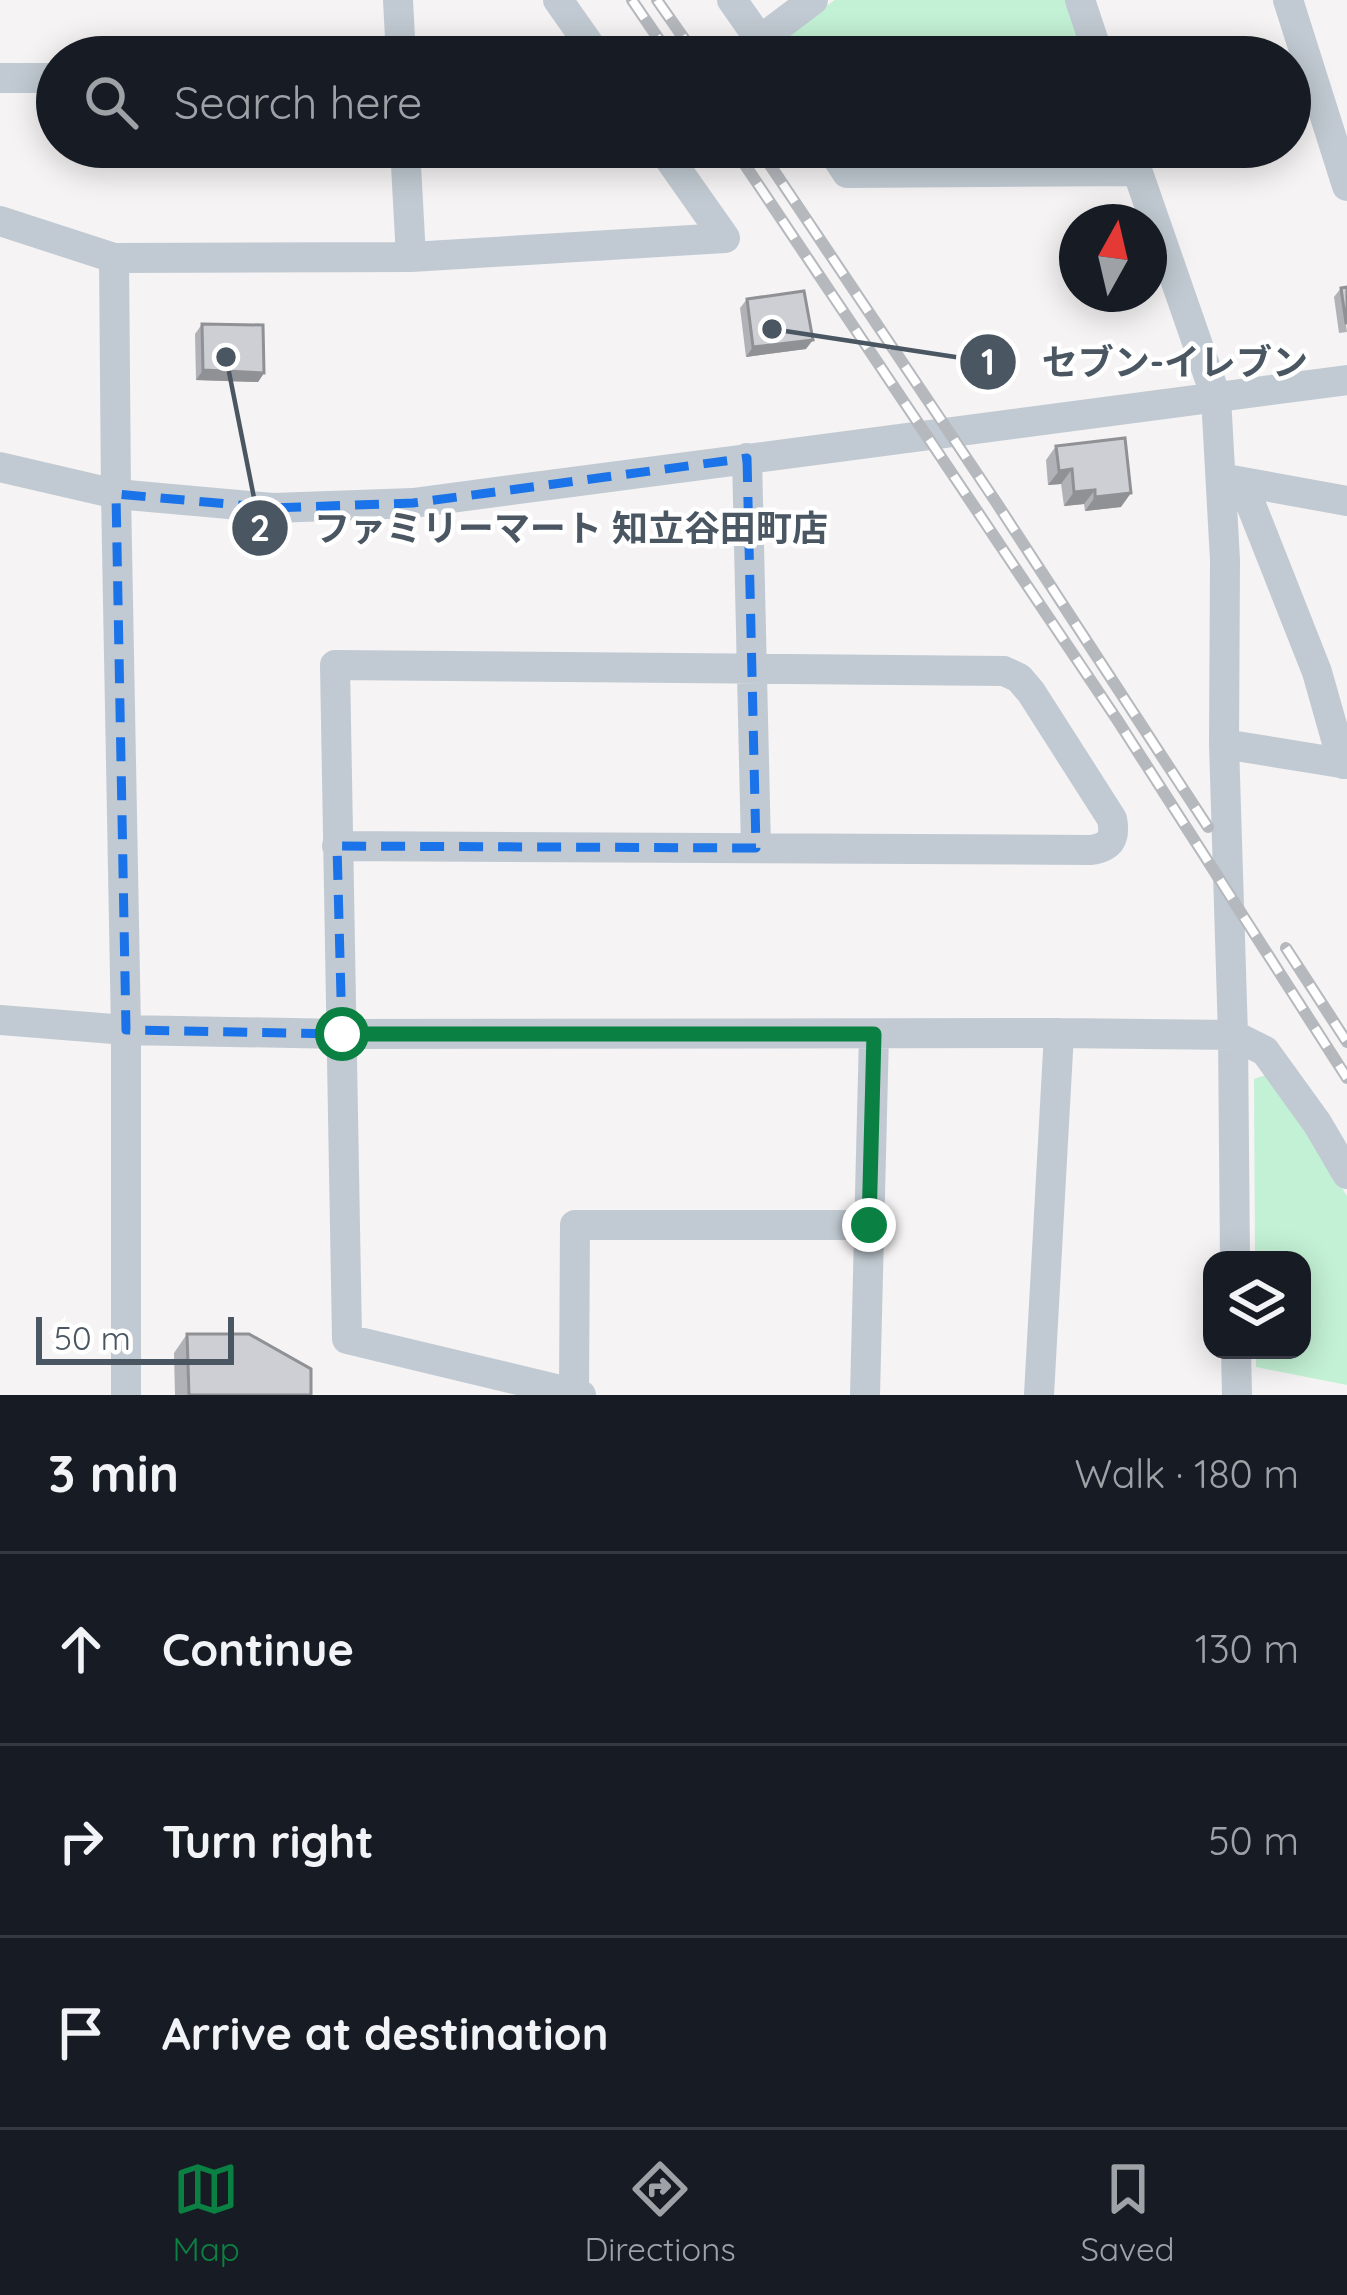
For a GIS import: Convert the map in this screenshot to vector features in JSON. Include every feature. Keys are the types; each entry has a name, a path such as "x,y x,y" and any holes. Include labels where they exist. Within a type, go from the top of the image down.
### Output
{"street":[{"path":"398,0 399,36"},
{"path":"558,0 583,36"},
{"path":"732,0 757,36"},
{"path":"777,36 814,0"},
{"path":"1080,0 1092,36"},
{"path":"1288,0 1299,36"},
{"path":"1311,73 1347,186"},
{"path":"0,78 36,77"},
{"path":"406,168 410,257"},
{"path":"0,221 114,257 410,257 725,238 676,168"},
{"path":"844,168 847,173 950,168"},
{"path":"1137,168 1216,397 1231,480 1224,744 1235,1251"},
{"path":"114,257 126,1030 126,1395"},
{"path":"0,467 116,494 273,508 413,503 1347,380"},
{"path":"747,458 756,848"},
{"path":"1231,480 1347,501"},
{"path":"1224,744 1345,764 1317,672 1231,480"},
{"path":"337,846 1104,848 1115,832 1104,804 1019,678 1004,671 335,665 337,846 347,1339 577,1394 575,1225 869,1225"},
{"path":"0,1020 126,1030 342,1034 1233,1035 1265,1051 1347,1174"},
{"path":"1039,1395 1059,1033"},
{"path":"865,1395 874,1034"},
{"path":"1236,1359 1237,1395"}],"highlighted area":[{"path":"747,458 756,848 337,846 342,1034 126,1030 116,494 273,508 413,503"}],"green space":[{"path":"835,0 1068,0 1080,36 782,36"},
{"path":"1272,1073 1347,1196 1347,1385 1256,1367 1256,1359 1311,1359 1311,1251 1255,1251 1254,1079"}],"building":[{"path":"1347,287 1347,323 1346,323 1341,288"},
{"path":"804,291 813,340 753,347 747,299"},
{"path":"202,324 263,325 264,373 203,370"},
{"path":"1125,438 1131,493 1095,497 1095,490 1074,492 1072,469 1059,471 1056,446"},
{"path":"187,1334 249,1334 311,1369 311,1395 189,1395"}],"railway":[{"path":"632,0 657,36"},
{"path":"657,0 682,36"},
{"path":"747,168 1118,721 1347,1078"},
{"path":"772,168 1208,827"},
{"path":"1286,948 1347,1042"}],"place":[{"name":"セブン-イレブン","path":"772,329"},
{"name":"ファミリーマート 知立谷田町店","path":"226,357"}],"route":[{"path":"342,1034 874,1034 869,1225"}]}
